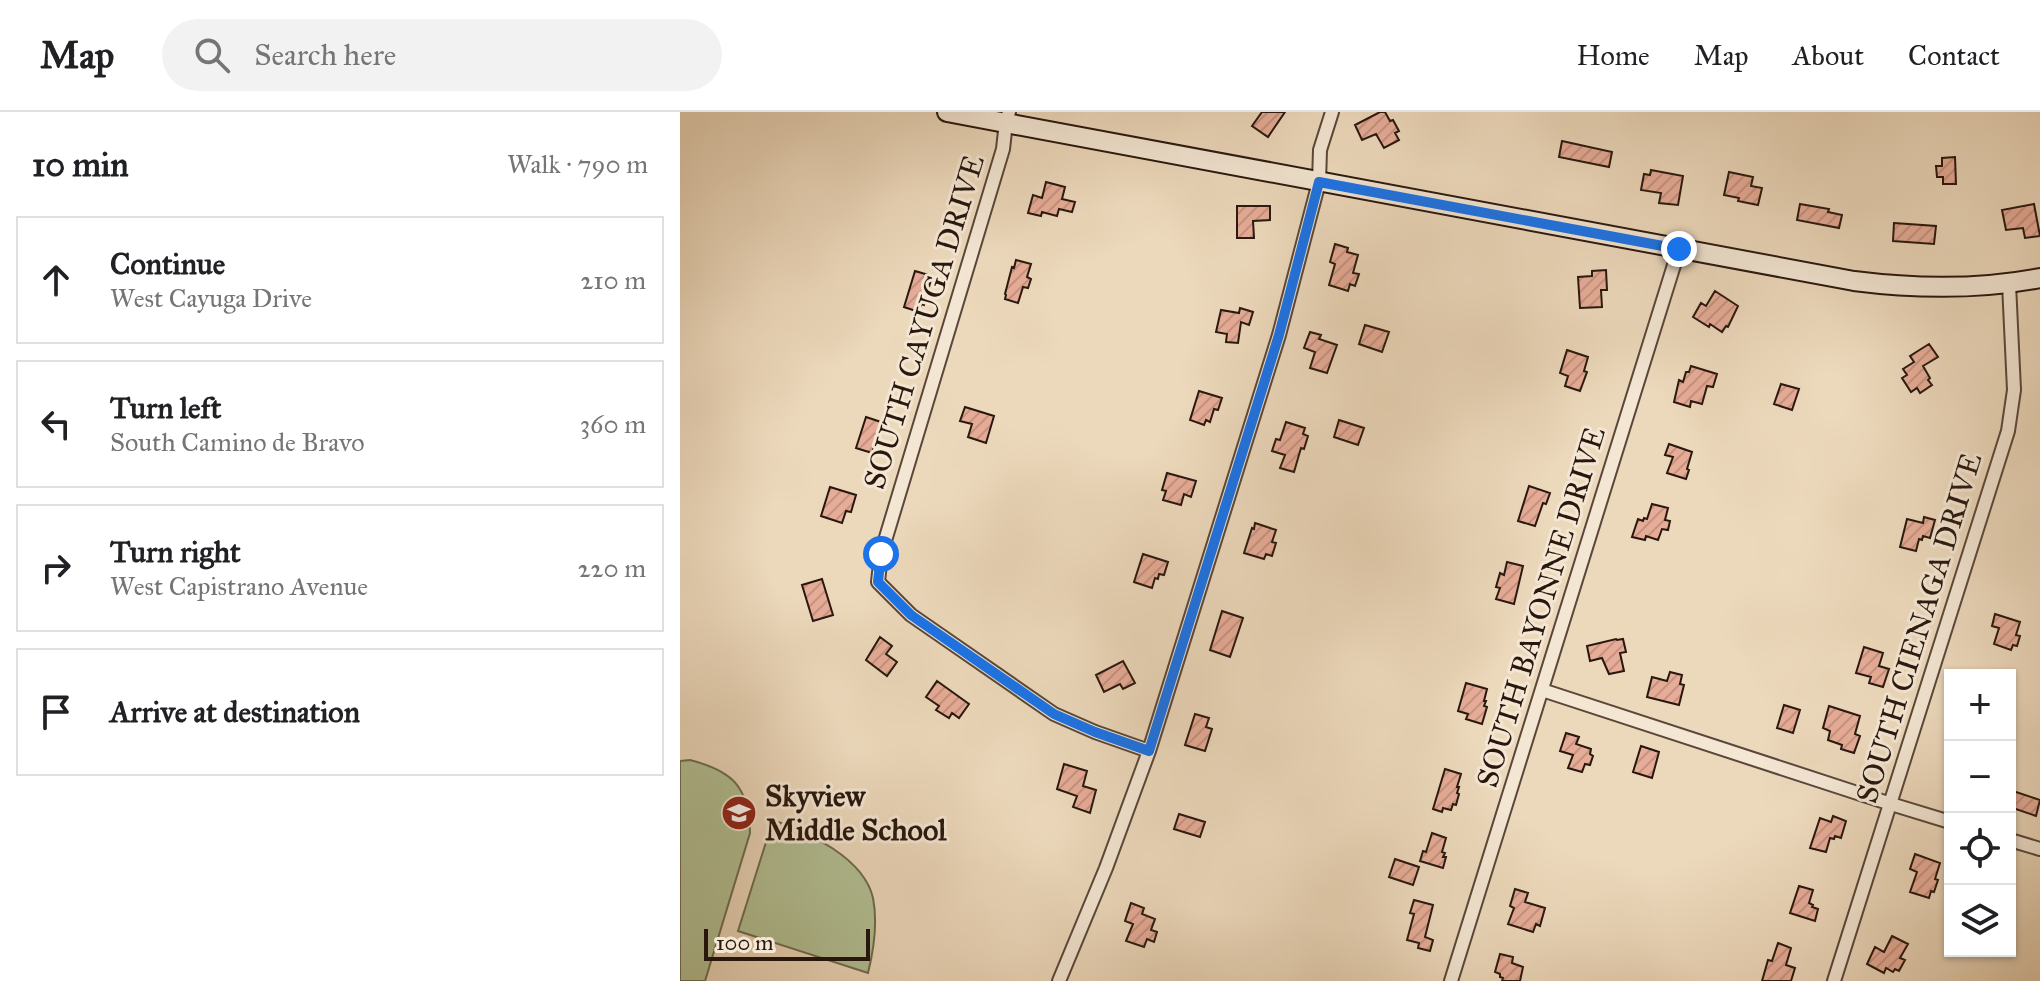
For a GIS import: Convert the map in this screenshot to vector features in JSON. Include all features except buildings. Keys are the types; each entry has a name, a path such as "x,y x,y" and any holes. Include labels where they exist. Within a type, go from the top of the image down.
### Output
{"street":[{"path":"947,112 1007,117 1319,182 1854,281 1937,287 2009,284 2040,278"},
{"path":"1059,981 1106,868 1149,751 1279,335 1319,182 1320,150 1332,112"},
{"name":"SOUTH CAYUGA DRIVE","path":"1007,117 1003,149 881,554 878,582 911,615 1054,714 1149,751"},
{"name":"SOUTH BAYONNE DRIVE","path":"1451,981 1679,249"},
{"name":"SOUTH CIENAGA DRIVE","path":"1834,981 2008,431 2014,390 2009,284"},
{"path":"1542,690 1944,820"},
{"path":"2016,842 2040,849"}],"green space":[{"path":"690,760 717,770 736,783 749,817 750,833 705,981 680,981 680,761"},
{"path":"773,820 833,848 868,884 875,917 874,946 868,973 738,931"}],"place":[{"name":"Skyview Middle School","path":"739,813"}],"route":[{"path":"881,554 878,582 911,615 1054,714 1149,751 1279,335 1319,182 1679,249"}]}
